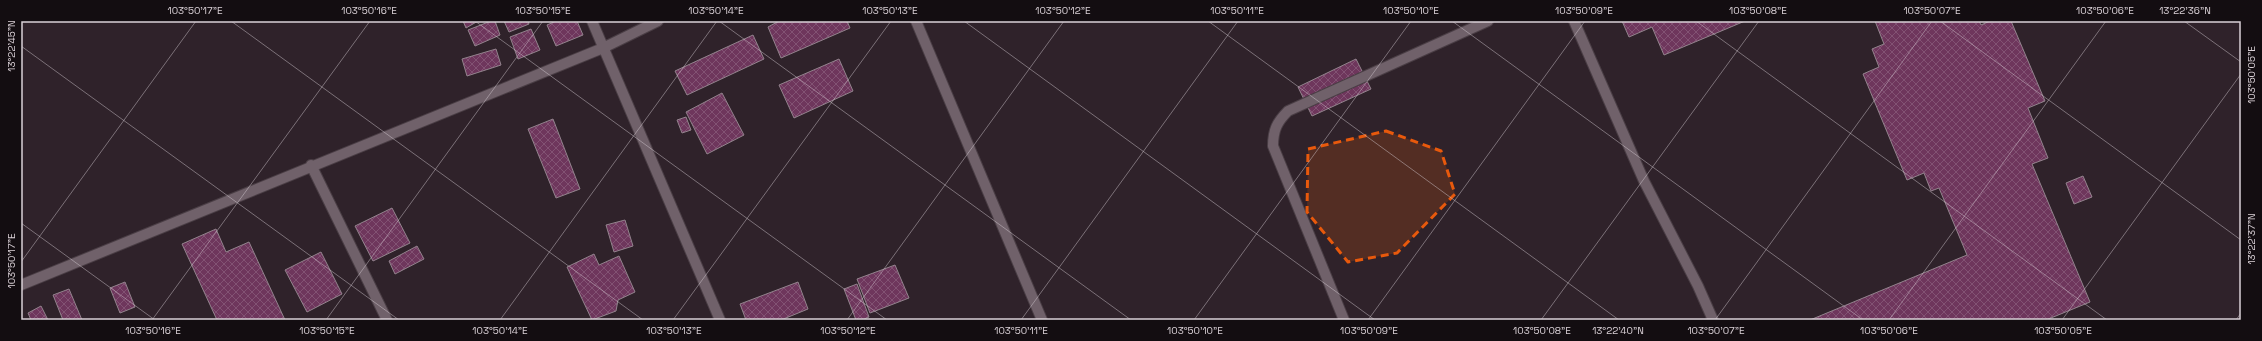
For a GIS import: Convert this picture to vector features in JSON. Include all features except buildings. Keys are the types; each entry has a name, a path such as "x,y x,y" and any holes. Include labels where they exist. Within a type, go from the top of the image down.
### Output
{"street":[{"path":"592,21 720,320"},
{"path":"21,285 603,48 658,21"},
{"path":"916,21 1042,320"},
{"path":"1344,320 1273,146 1273,134 1277,122 1288,111 1488,21"},
{"path":"1574,21 1644,181 1698,286 1713,320"},
{"path":"311,166 387,320"}],"highlighted area":[{"path":"1386,131 1441,151 1455,194 1397,253 1348,262 1307,212 1308,149"}]}
